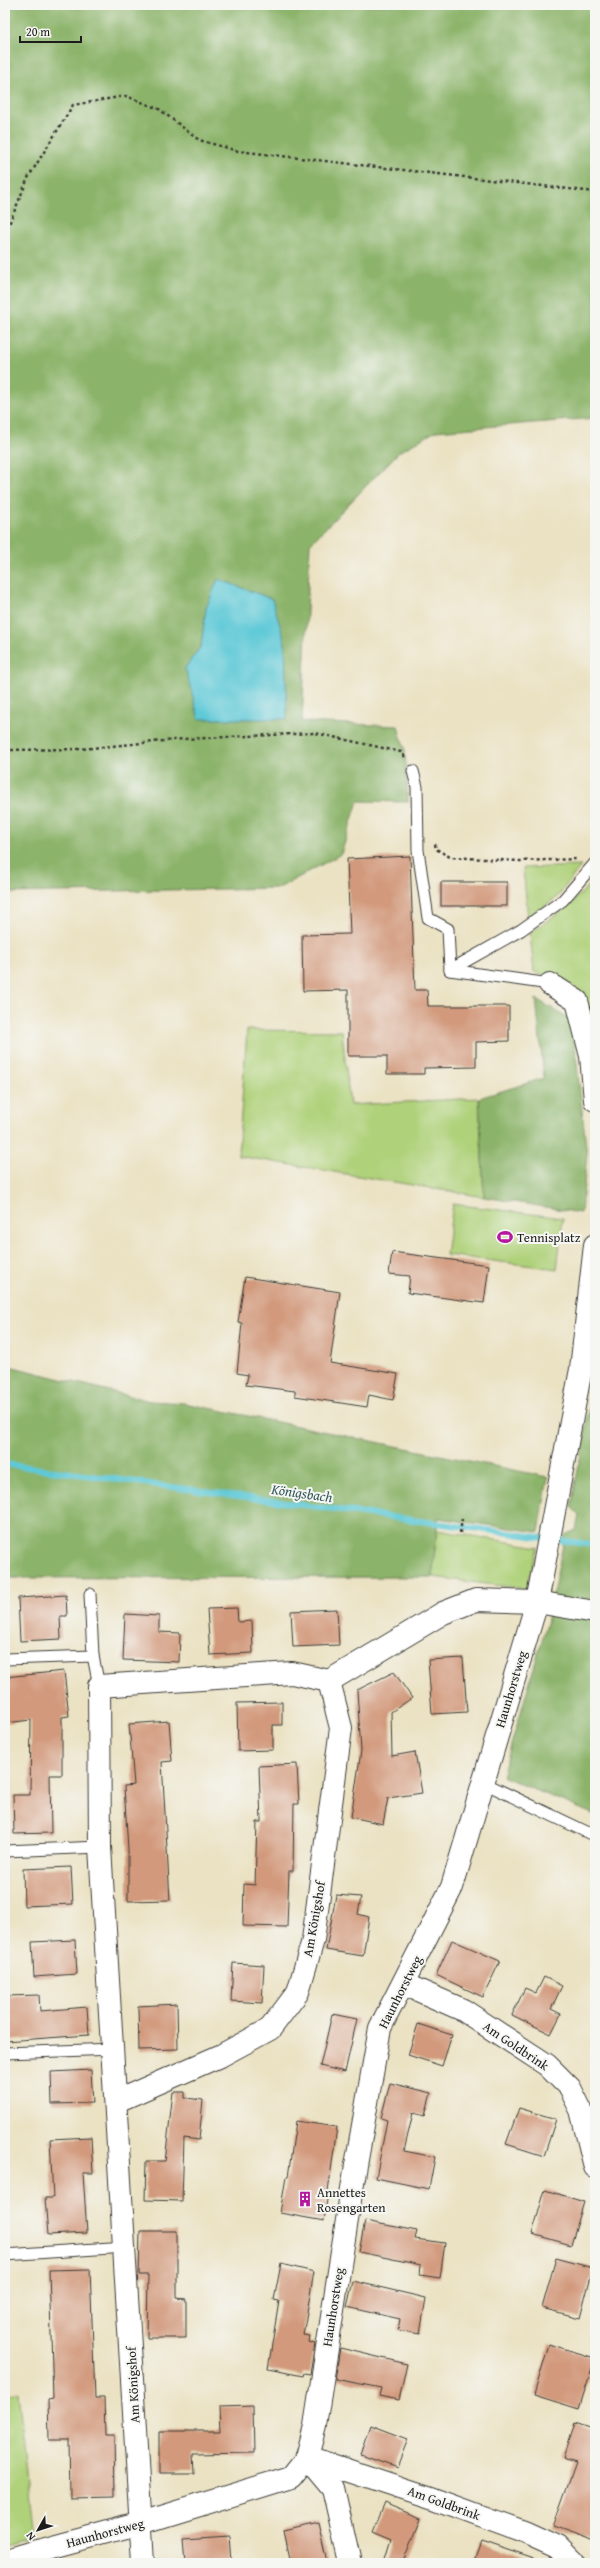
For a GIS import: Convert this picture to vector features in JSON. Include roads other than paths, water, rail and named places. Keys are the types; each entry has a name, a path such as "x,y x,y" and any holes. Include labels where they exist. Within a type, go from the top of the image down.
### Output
{"street":[{"path":"550,984 577,1001 591,1056 595,1100"},
{"name":"Haunhorstweg","path":"5,2560 141,2523 291,2477 306,2457 315,2426 351,2194 380,2028 404,1984 452,1887 482,1782 537,1602 581,1369 595,1245"},
{"path":"99,1686 292,1673 329,1681 443,1613 476,1600 537,1602 595,1612"},
{"name":"Am Königshof","path":"117,2101 222,2055 270,2029 298,1992 313,1940 341,1728 329,1681"},
{"name":"Am Königshof","path":"99,1686 100,1847 126,2247 143,2563"},
{"name":"Am Goldbrink","path":"404,1984 463,2010 547,2065 570,2088 581,2110 595,2167"},
{"path":"306,2457 333,2488 350,2563"},
{"name":"Am Goldbrink","path":"306,2457 434,2498 524,2532 557,2547 573,2563"}],"lane":[{"path":"413,771 417,788 418,850 428,918 448,929 450,970"},
{"path":"450,970 521,930 563,900 595,863"},
{"path":"450,970 550,984"},
{"name":"Am Königshof","path":"90,1594 93,1656 99,1686"},
{"path":"5,1659 93,1656"},
{"path":"482,1782 595,1836"},
{"path":"5,1851 100,1847"},
{"path":"5,2054 114,2049"},
{"path":"5,2255 126,2247"}],"water":[{"path":"218,579 272,599 285,642 287,719 199,719 185,668 201,646 206,608"}],"waterway":[{"name":"Königsbach","path":"5,1464 595,1545"}],"place":[{"name":"Tennisplatz","path":"505,1237"},
{"name":"Annettes Rosengarten","path":"305,2199"}]}
